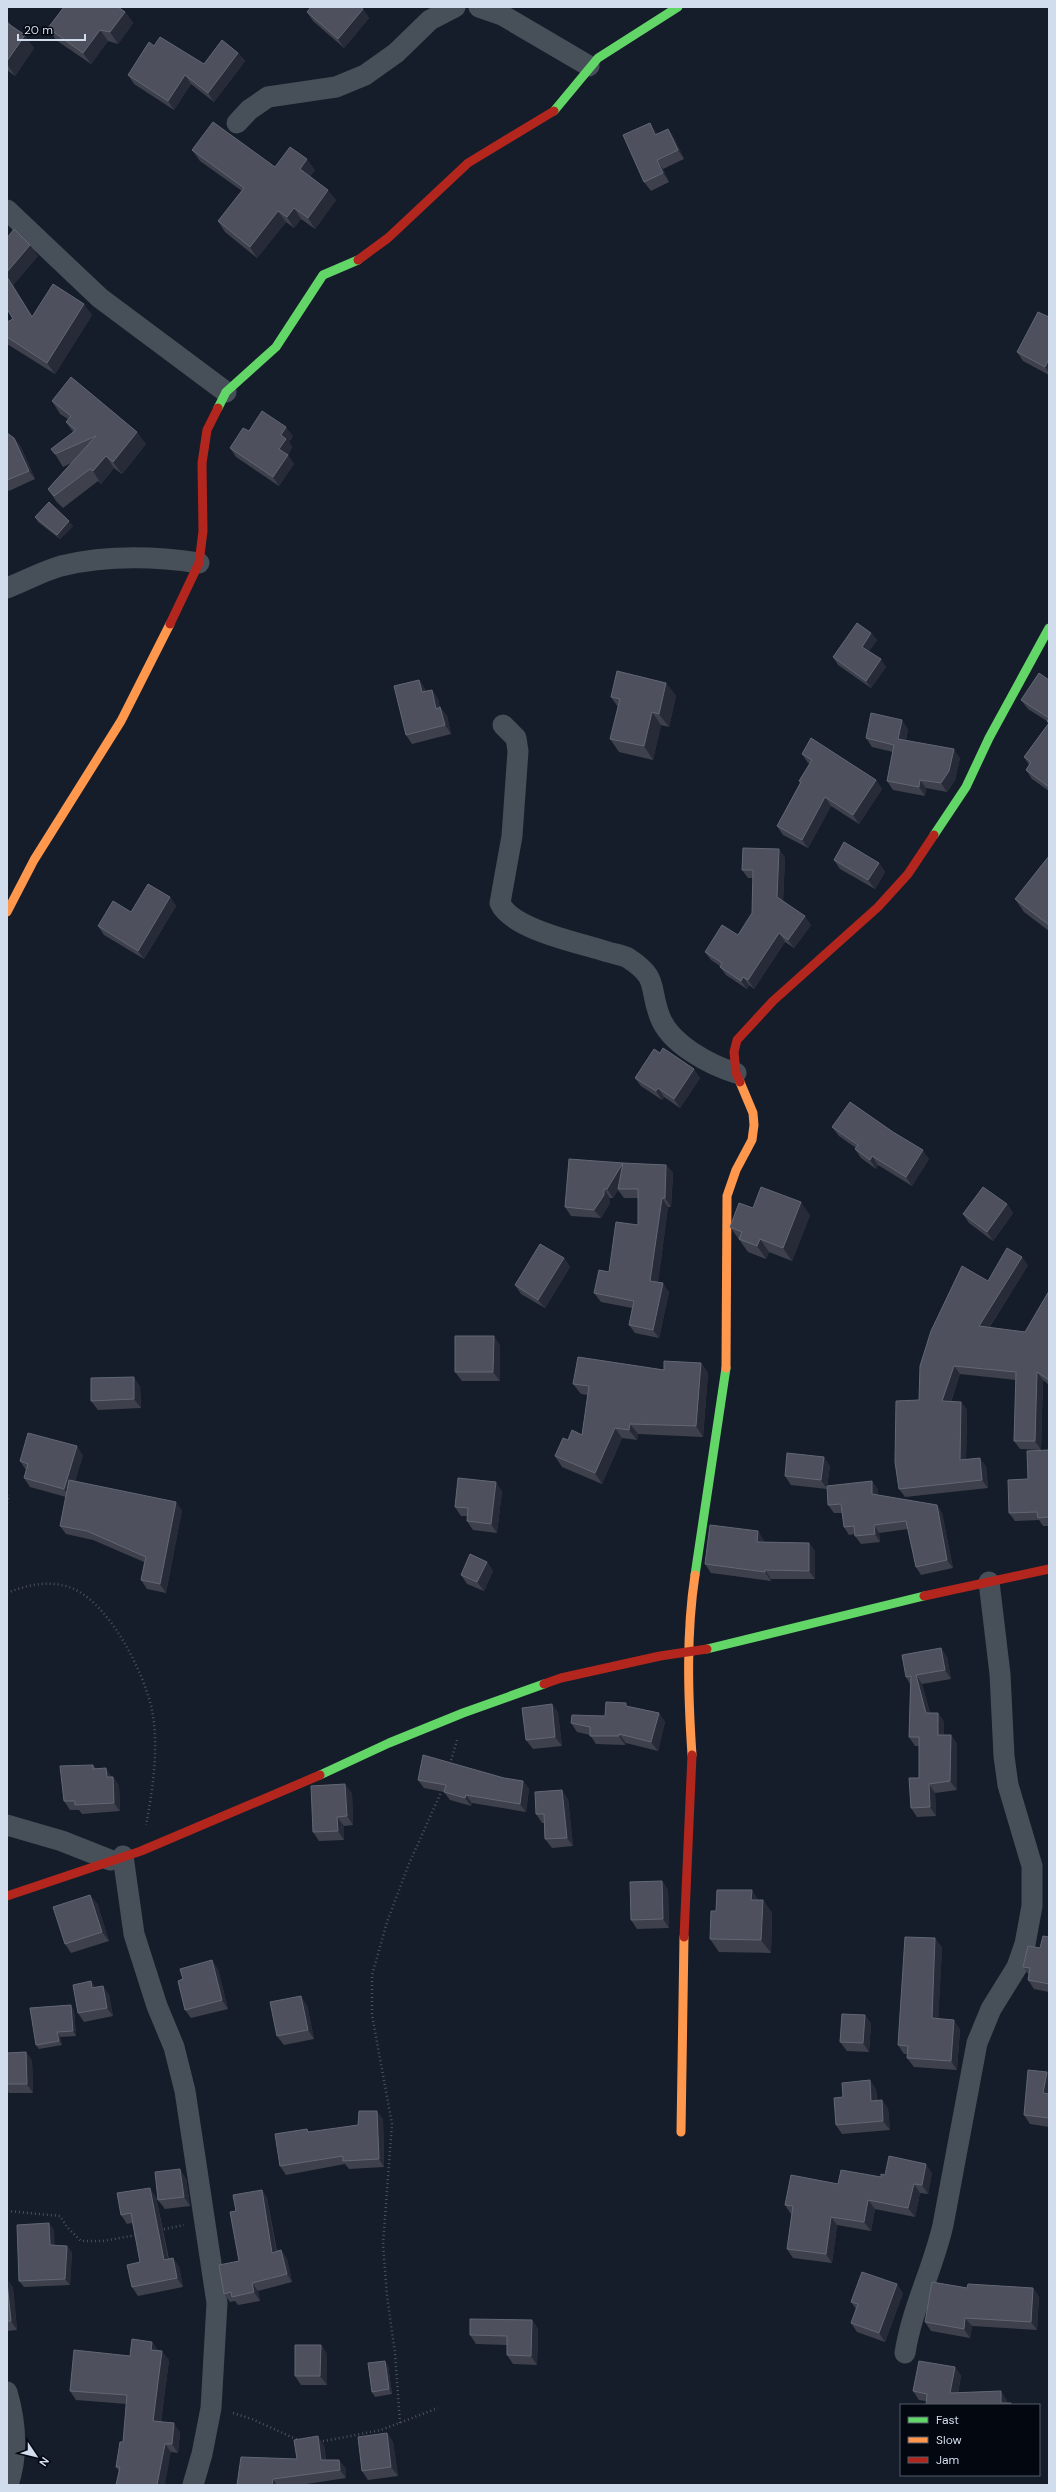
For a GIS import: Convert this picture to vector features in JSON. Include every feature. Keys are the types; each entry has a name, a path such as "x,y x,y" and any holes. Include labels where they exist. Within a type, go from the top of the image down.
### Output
{"street":[{"path":"237,123 250,110 268,97 336,87 365,75 396,53 430,20 455,7"},
{"path":"479,7 502,15 589,66"},
{"path":"7,912 34,860 99,758 135,694 194,577 199,563 203,531 203,447 208,430 226,392 276,347 323,275 328,271 350,265 366,255 388,238 468,163 552,114 568,97 589,66 598,58 678,7"},
{"path":"7,210 100,298 226,392"},
{"path":"7,588 61,566 113,558 154,557 199,563"},
{"path":"681,2132 685,1890 692,1760 688,1692 688,1652 692,1594 726,1372 727,1196 754,1132 753,1113 736,1073 734,1052 737,1040 749,1025 895,890 935,836 966,787 989,738 1049,628"},
{"path":"503,725 516,738 518,751 513,822 500,903 504,912 536,931 578,941 631,960 647,972 653,983 660,1017 665,1027 681,1042 711,1063 736,1073"},
{"path":"7,1896 125,1856 463,1713 561,1678 652,1658 688,1652 989,1582 1049,1570"},
{"path":"905,2353 912,2315 936,2253 943,2225 977,2043 991,2009 1017,1967 1025,1944 1032,1906 1032,1866 1008,1785 1004,1756 1000,1674 989,1582"},
{"path":"7,1825 62,1841 125,1856"},
{"path":"125,1856 134,1934 157,2006 174,2047 185,2091 206,2220 217,2303 211,2408 202,2454 193,2485"},
{"path":"7,2392 14,2424 12,2472 8,2485"}],"path":[{"path":"7,1503 9,1495"},
{"path":"7,1594 25,1586 47,1583 70,1587 94,1603 114,1626 136,1666 152,1710 154,1759 152,1792 125,1856"},
{"path":"450,1767 463,1713"},
{"path":"400,2423 396,2353 387,2296 383,2244 392,2124 372,2015 372,1975 387,1922 408,1866 430,1821 444,1785"},
{"path":"7,2211 60,2216 67,2227 81,2242 103,2241 141,2234"},
{"path":"155,2231 206,2220"},
{"path":"211,2408 252,2419 304,2442"},
{"path":"311,2442 381,2430 438,2408"}],"building":[{"path":"64,7 118,7 125,12 110,32 100,30 83,53 48,28"},
{"path":"311,7 360,7 363,9 338,39 307,12"},
{"path":"7,23 25,35 7,61"},
{"path":"160,37 204,64 222,40 238,53 208,93 185,75 168,101 128,75 149,42 154,46"},
{"path":"213,122 275,167 290,147 307,159 300,169 328,190 308,218 294,208 287,217 278,211 250,247 218,221 244,188 192,150"},
{"path":"650,123 655,135 668,129 678,150 657,160 663,173 644,182 623,135"},
{"path":"14,229 30,245 7,272 7,238"},
{"path":"7,277 32,317 53,284 84,304 47,363 7,337 7,322 13,319 7,309"},
{"path":"1038,312 1049,317 1049,359 1045,367 1017,352"},
{"path":"71,377 137,432 113,462 106,456 93,471 90,469 54,496 48,489 96,436 55,454 51,449 76,430 66,422 71,416 52,401"},
{"path":"262,411 286,427 281,435 286,439 279,449 288,455 273,477 230,448 243,428 249,431"},
{"path":"7,433 14,438 29,471 7,480"},
{"path":"49,502 69,521 57,535 35,517"},
{"path":"857,623 871,633 862,647 881,659 866,681 833,657"},
{"path":"617,671 666,683 659,714 652,712 644,746 610,739 620,699 611,697"},
{"path":"1039,673 1049,680 1049,718 1021,700"},
{"path":"419,680 422,692 432,690 436,709 440,707 445,725 406,735 394,686"},
{"path":"871,713 902,720 898,739 954,749 949,771 941,783 920,780 919,787 887,781 894,745 866,738"},
{"path":"1049,723 1049,787 1026,770 1031,762 1024,757"},
{"path":"811,738 876,780 853,815 825,797 802,840 777,826 801,782 799,781 812,760 802,754"},
{"path":"844,842 879,863 868,880 834,860"},
{"path":"743,848 779,849 777,897 805,916 788,940 779,933 748,980 743,977 741,981 720,967 722,963 705,952 722,925 738,935 752,913 753,870 742,870"},
{"path":"1049,856 1049,925 1015,899"},
{"path":"148,884 170,897 138,951 98,926 113,901 131,912"},
{"path":"663,1048 694,1069 674,1099 658,1088 656,1091 635,1078 654,1049 660,1053"},
{"path":"850,1102 893,1132 923,1150 906,1177 872,1156 870,1160 855,1149 858,1145 832,1127"},
{"path":"569,1159 623,1163 607,1189 604,1189 604,1195 594,1210 565,1207"},
{"path":"623,1163 666,1165 665,1198 662,1198 650,1281 663,1283 653,1330 629,1325 634,1301 594,1293 599,1270 609,1272 616,1222 638,1225 638,1189 618,1189"},
{"path":"761,1187 801,1202 783,1248 760,1239 757,1246 739,1239 742,1232 730,1227 739,1203 753,1208"},
{"path":"983,1187 1007,1204 987,1232 963,1214"},
{"path":"540,1244 564,1258 538,1300 515,1285"},
{"path":"1007,1248 1022,1257 979,1326 1025,1332 1049,1291 1049,1380 1037,1372 1035,1441 1014,1441 1016,1372 954,1366 942,1401 961,1402 960,1460 980,1458 982,1480 899,1489 895,1462 896,1401 919,1400 920,1366 931,1331 962,1266 988,1281"},
{"path":"455,1336 494,1336 493,1372 455,1372"},
{"path":"578,1357 664,1370 664,1361 701,1363 696,1426 630,1424 629,1430 615,1428 595,1473 555,1456 563,1438 568,1440 572,1430 582,1435 589,1386 573,1384"},
{"path":"134,1377 134,1399 91,1401 91,1378"},
{"path":"28,1433 77,1446 64,1489 24,1478 28,1464 20,1461"},
{"path":"1049,1450 1049,1517 1038,1518 1037,1512 1009,1513 1008,1480 1028,1479 1027,1451"},
{"path":"787,1453 824,1457 821,1480 785,1476"},
{"path":"458,1478 496,1482 491,1524 467,1521 468,1508 455,1507"},
{"path":"69,1480 176,1502 160,1584 141,1580 146,1557 87,1531 60,1526"},
{"path":"872,1481 872,1494 937,1505 947,1560 916,1567 906,1521 874,1525 875,1534 855,1536 854,1526 844,1527 841,1504 828,1505 827,1486"},
{"path":"710,1525 758,1531 757,1542 809,1543 809,1571 765,1570 765,1572 705,1564"},
{"path":"470,1554 487,1562 477,1582 461,1575"},
{"path":"941,1648 945,1670 916,1675 926,1713 938,1713 938,1735 951,1735 950,1781 929,1784 930,1807 911,1808 909,1778 919,1778 919,1737 909,1737 911,1676 906,1677 902,1655"},
{"path":"606,1702 626,1703 626,1706 659,1713 651,1742 619,1734 619,1736 590,1736 590,1727 571,1723 572,1715 605,1716"},
{"path":"552,1704 555,1737 526,1740 522,1708"},
{"path":"423,1755 504,1778 523,1781 520,1804 466,1795 465,1798 444,1792 446,1785 418,1780"},
{"path":"93,1765 93,1769 106,1768 107,1777 113,1777 114,1803 75,1805 75,1801 64,1801 60,1766"},
{"path":"345,1784 347,1816 337,1817 338,1831 313,1832 311,1786"},
{"path":"562,1790 567,1838 545,1839 544,1814 536,1814 535,1792"},
{"path":"662,1881 663,1919 631,1920 630,1882"},
{"path":"717,1890 752,1890 751,1900 763,1900 761,1940 710,1939 711,1911 716,1911"},
{"path":"90,1895 102,1932 65,1944 53,1907"},
{"path":"1043,1936 1049,1937 1049,1984 1028,1980 1030,1968 1023,1967 1028,1946 1040,1948"},
{"path":"905,1937 935,1938 932,2018 954,2020 951,2061 907,2058 908,2046 898,2045"},
{"path":"212,1960 222,2000 185,2010 178,1981 183,1979 180,1969"},
{"path":"91,1981 92,1988 103,1986 107,2008 78,2013 73,1985"},
{"path":"301,1996 308,2030 277,2036 270,2002"},
{"path":"71,2005 73,2031 57,2032 59,2041 36,2045 30,2008"},
{"path":"842,2014 865,2015 863,2043 840,2042"},
{"path":"26,2052 27,2084 7,2084 7,2053"},
{"path":"1028,2070 1047,2072 1043,2093 1049,2094 1049,2118 1024,2115"},
{"path":"870,2080 871,2101 882,2100 883,2121 836,2125 834,2098 843,2097 842,2083"},
{"path":"359,2111 377,2111 379,2159 343,2161 343,2156 280,2166 275,2134 307,2129 308,2132 358,2125"},
{"path":"889,2156 926,2164 922,2185 914,2184 908,2208 868,2200 864,2222 831,2217 826,2254 787,2249 793,2206 785,2205 791,2175 838,2184 841,2170 881,2177 881,2174 885,2175"},
{"path":"180,2169 184,2197 158,2200 155,2172"},
{"path":"150,2188 164,2260 173,2258 177,2278 132,2287 127,2265 140,2262 131,2213 121,2215 117,2193"},
{"path":"262,2190 272,2253 281,2250 287,2274 252,2283 254,2292 232,2297 231,2292 224,2294 219,2265 239,2261 230,2212 236,2211 233,2195"},
{"path":"49,2223 50,2245 67,2246 65,2279 19,2281 17,2225"},
{"path":"862,2272 897,2284 879,2333 851,2323 858,2304 851,2302"},
{"path":"7,2282 11,2321 7,2321"},
{"path":"932,2282 967,2288 968,2284 1033,2288 1031,2322 965,2318 964,2329 925,2322"},
{"path":"470,2319 532,2320 531,2356 507,2355 507,2336 470,2335"},
{"path":"132,2339 152,2342 151,2350 162,2351 153,2421 174,2423 172,2444 165,2444 157,2485 116,2485 120,2467 116,2467 120,2442 123,2442 127,2395 70,2391 74,2350 130,2356"},
{"path":"295,2345 321,2345 320,2376 295,2376"},
{"path":"385,2361 389,2389 372,2392 368,2363"},
{"path":"919,2361 955,2367 950,2393 1001,2391 1001,2403 1011,2404 926,2404 927,2394 913,2391"},
{"path":"387,2433 391,2467 362,2471 358,2437"},
{"path":"318,2436 321,2460 339,2460 340,2470 273,2479 272,2485 237,2485 241,2457 297,2459 294,2440"}],"traffic: fast":[{"path":"554,111 598,58 678,7"},
{"path":"218,408 226,392 276,347 323,275 358,260"},
{"path":"934,835 966,787 989,738 1049,628"},
{"path":"695,1575 726,1368"},
{"path":"707,1649 924,1596"},
{"path":"320,1775 389,1743 463,1713 544,1684"}],"traffic: slow":[{"path":"7,912 34,860 121,721 170,624"},
{"path":"726,1368 727,1196 736,1170 752,1140 754,1125 753,1113 740,1082"},
{"path":"692,1755 689,1642 695,1575"},
{"path":"681,2132 684,1937"}],"traffic: jam":[{"path":"358,260 388,238 468,163 554,111"},
{"path":"170,624 199,563 203,531 202,463 207,430 218,408"},
{"path":"740,1082 736,1073 734,1052 737,1040 773,1001 878,907 908,874 934,835"},
{"path":"924,1596 1049,1569"},
{"path":"544,1684 561,1678 660,1656 707,1649"},
{"path":"684,1937 692,1755"},
{"path":"7,1896 141,1851 320,1775"}]}
